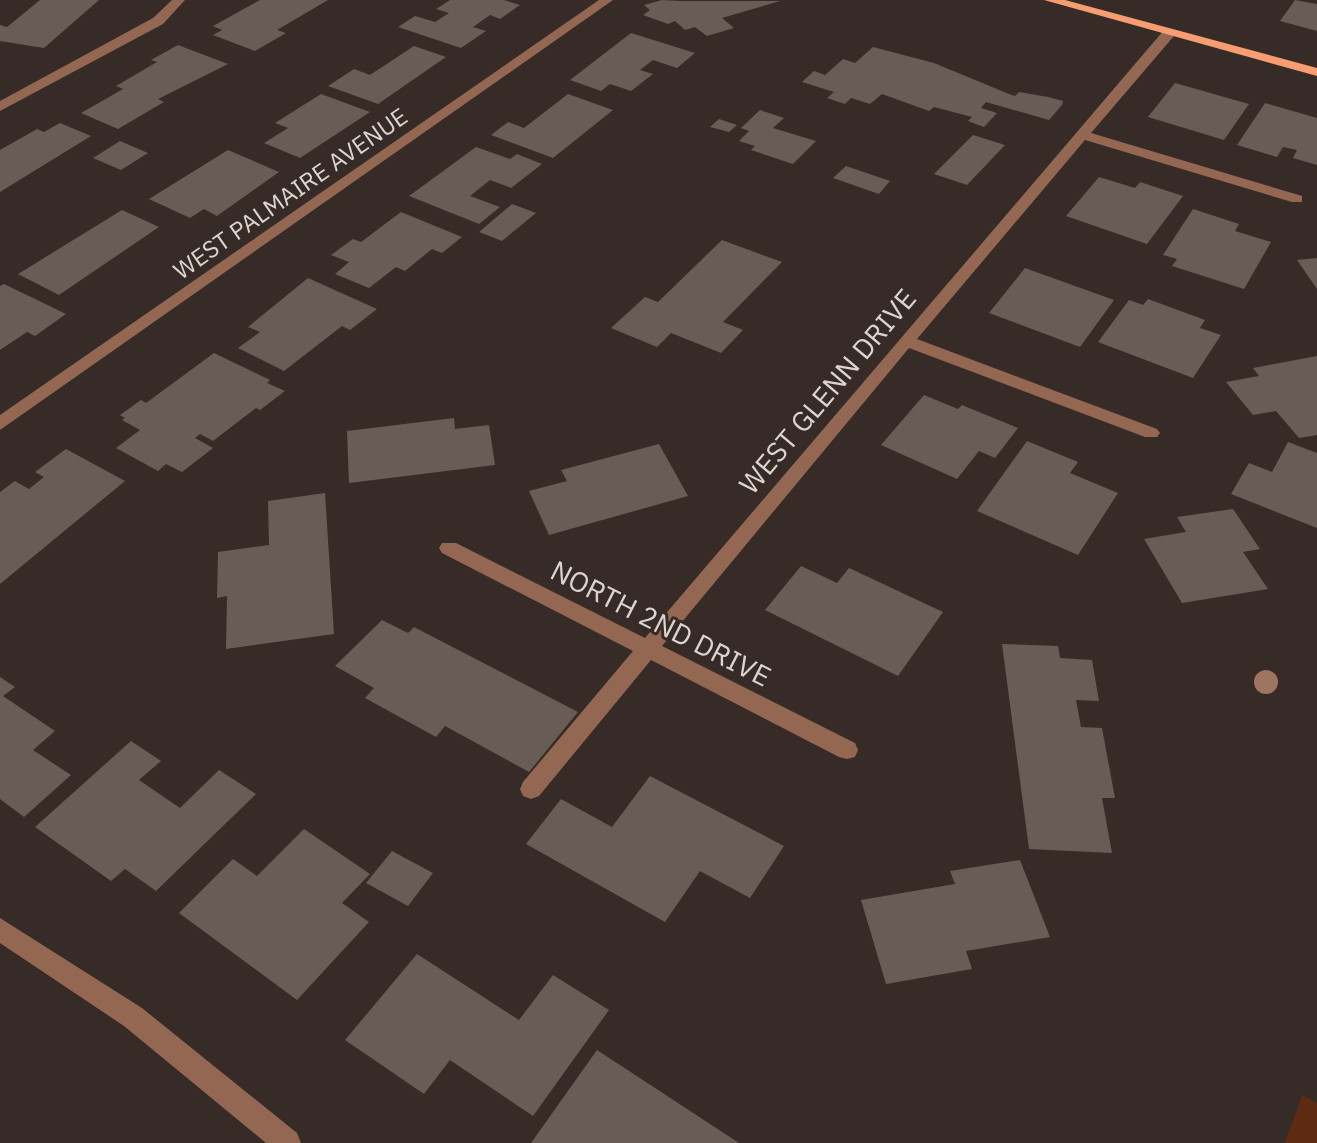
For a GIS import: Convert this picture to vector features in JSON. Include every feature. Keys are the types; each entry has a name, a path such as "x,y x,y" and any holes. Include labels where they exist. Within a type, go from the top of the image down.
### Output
{"main road":[{"path":"1050,0 1317,72"}],"street":[{"path":"0,107 158,21 179,0"},
{"name":"WEST PALMAIRE AVENUE","path":"0,424 607,0"},
{"name":"WEST GLENN DRIVE","path":"531,789 1169,33"},
{"path":"1083,135 1297,199"},
{"path":"906,341 1151,433"},
{"name":"NORTH 2ND DRIVE","path":"449,548 847,750"},
{"path":"0,929 133,1017 287,1143"}],"shaded area":[{"path":"1302,1095 1317,1103 1317,1143 1285,1143"}],"building":[{"path":"40,0 99,0 44,48 0,41 0,25 7,27"},
{"path":"260,0 328,0 277,30 286,33 255,51 213,35 222,30 213,26"},
{"path":"450,0 504,0 520,5 500,19 490,15 473,27 486,31 461,48 398,27 415,16 435,22 449,13 436,9"},
{"path":"662,0 780,1 722,18 734,28 707,36 695,27 685,30 675,21 668,24 643,15 650,10 644,5"},
{"path":"1295,0 1317,4 1317,31 1280,21"},
{"path":"631,33 695,53 677,68 653,60 640,70 653,74 631,91 610,84 601,91 570,80"},
{"path":"178,45 228,64 158,99 164,102 118,129 81,113 123,89 116,86 157,62 151,60"},
{"path":"414,46 446,57 378,104 328,86 354,69 370,75"},
{"path":"873,47 934,63 1015,96 1019,92 1048,97 1063,101 1062,105 1049,120 986,102 981,108 997,113 984,127 968,121 972,117 934,107 929,111 882,94 870,104 851,98 845,104 827,98 834,92 802,82 814,71 825,75 843,59 855,63"},
{"path":"1175,83 1249,104 1224,140 1148,117"},
{"path":"321,94 370,112 300,158 264,143 288,128 275,123"},
{"path":"568,94 613,110 553,158 491,135 508,122 524,128"},
{"path":"1265,103 1317,118 1317,165 1293,158 1297,150 1283,147 1277,157 1237,145"},
{"path":"760,110 784,118 773,128 816,141 793,164 751,150 755,146 739,141 749,131 741,128"},
{"path":"719,119 737,125 729,132 710,127"},
{"path":"60,123 91,136 0,192 0,150 37,129 44,132"},
{"path":"973,135 1005,145 967,185 934,174"},
{"path":"120,141 148,153 121,170 93,158"},
{"path":"476,147 510,159 517,154 542,164 511,188 490,180 470,196 500,207 479,224 409,196"},
{"path":"228,150 279,172 217,216 204,209 190,218 149,199"},
{"path":"846,166 890,181 879,194 833,178"},
{"path":"1099,177 1135,188 1140,182 1183,196 1147,244 1066,216"},
{"path":"512,204 536,213 502,241 479,232"},
{"path":"1193,209 1239,224 1235,231 1271,242 1244,289 1172,266 1177,259 1163,255"},
{"path":"122,210 159,227 59,295 18,274"},
{"path":"401,212 462,237 442,253 432,249 405,271 396,267 369,288 335,274 349,262 331,255 353,239 361,242"},
{"path":"722,240 782,262 723,322 743,330 721,353 671,333 657,347 611,328 645,297 658,302"},
{"path":"1317,258 1317,289 1297,260"},
{"path":"1025,268 1114,300 1080,347 989,313"},
{"path":"308,278 377,309 350,330 342,326 284,371 238,348 260,332 248,327"},
{"path":"4,284 66,314 35,336 27,332 0,350 0,286"},
{"path":"1148,299 1205,320 1200,328 1221,335 1193,378 1098,342 1129,300 1143,305"},
{"path":"214,353 270,380 267,383 285,391 260,410 256,408 213,441 200,434 195,438 213,448 182,472 166,464 158,471 116,448 140,430 122,420 125,418 120,415 141,400 146,403"},
{"path":"1317,356 1317,435 1299,438 1276,411 1253,415 1226,382 1259,376 1253,368"},
{"path":"924,395 958,409 962,405 1018,428 995,458 979,451 957,479 881,445"},
{"path":"454,418 455,429 489,425 495,465 349,483 347,431"},
{"path":"1027,441 1078,462 1070,473 1118,493 1078,555 977,511"},
{"path":"1288,442 1317,453 1317,528 1231,494 1249,463 1272,472"},
{"path":"659,444 688,496 549,535 529,491 567,481 561,470"},
{"path":"66,449 125,481 0,584 0,492 15,481 29,489 44,477 35,472"},
{"path":"325,493 334,634 226,649 227,596 217,598 218,552 269,545 268,501"},
{"path":"1233,509 1260,549 1243,552 1268,589 1182,603 1144,539 1186,532 1177,517"},
{"path":"801,566 837,583 849,568 943,612 898,676 765,610"},
{"path":"382,620 408,633 414,627 578,712 529,772 445,726 436,737 365,698 374,688 335,666"},
{"path":"1002,644 1058,646 1060,658 1092,660 1099,701 1076,700 1081,727 1102,728 1115,798 1102,798 1112,853 1029,849"},
{"path":"0,677 15,687 3,696 55,731 33,750 71,775 24,817 0,799"},
{"path":"131,741 161,761 139,780 180,808 219,770 256,794 156,891 125,869 111,881 35,827"},
{"path":"650,776 784,846 750,898 700,871 665,922 526,844 561,799 612,827"},
{"path":"304,829 370,874 342,903 369,922 297,1000 179,913 233,859 257,876"},
{"path":"392,851 433,873 408,906 366,883"},
{"path":"1020,860 1050,937 966,951 972,969 886,984 861,900 955,884 950,871"},
{"path":"417,954 519,1020 553,975 609,1010 533,1116 450,1060 424,1094 345,1040"},
{"path":"597,1050 739,1143 531,1143"}]}
